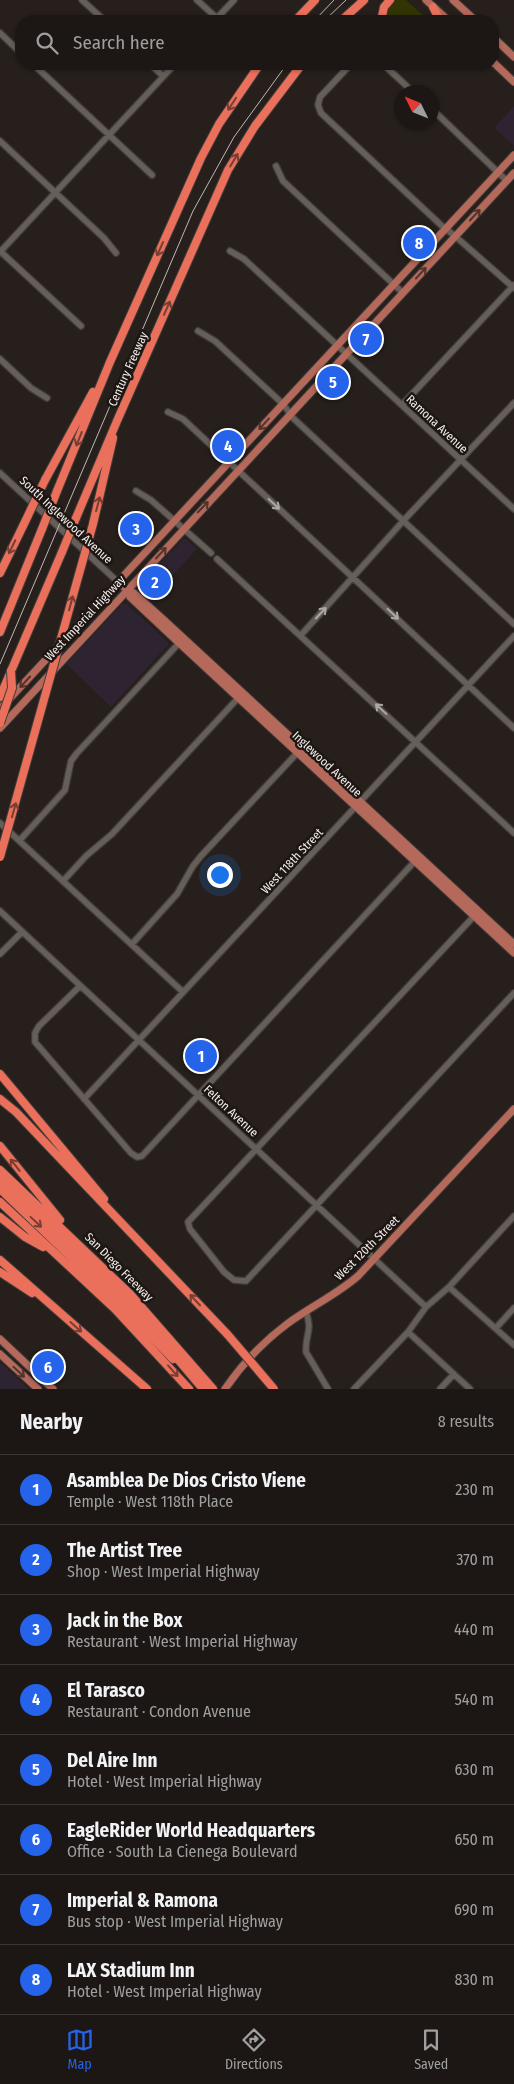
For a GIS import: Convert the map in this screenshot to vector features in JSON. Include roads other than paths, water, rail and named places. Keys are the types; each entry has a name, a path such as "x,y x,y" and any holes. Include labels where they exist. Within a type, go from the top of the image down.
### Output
{"highway":[{"path":"301,15 315,0"},
{"path":"348,15 364,0"},
{"path":"382,15 384,7 390,0"},
{"path":"433,7 437,15"},
{"name":"Century Freeway","path":"2,628 110,362 201,158 218,124 256,70"},
{"name":"Century Freeway","path":"0,697 117,421 228,170 255,126 297,70"},
{"path":"1,571 45,480 110,362"},
{"path":"0,857 93,524 117,421"},
{"path":"0,723 12,688 11,671"},
{"path":"0,1074 141,1243"},
{"path":"0,1098 16,1112 228,1335 274,1389"},
{"path":"0,1146 79,1243"},
{"name":"San Diego Freeway","path":"0,1170 79,1243 156,1321 208,1388"},
{"path":"0,1179 130,1303 208,1388"},
{"path":"0,1189 121,1305 181,1368 198,1389"},
{"path":"0,1202 115,1309 189,1389"},
{"path":"0,1217 25,1237 52,1251"},
{"path":"0,1260 147,1389"},
{"path":"0,1272 55,1308"}],"main road":[{"path":"426,0 442,15"},
{"path":"453,0 469,15"},
{"path":"499,43 514,57"},
{"path":"499,68 514,82"},
{"name":"West Imperial Highway","path":"0,709 514,155"},
{"name":"West Imperial Highway","path":"0,728 514,173"},
{"name":"Inglewood Avenue","path":"118,582 126,590 134,592 182,640 417,859 477,914 514,944"},
{"name":"Inglewood Avenue","path":"477,914 514,953"},
{"name":"West 120th Street","path":"226,1389 241,1367 265,1342 306,1312 341,1290 374,1259 514,1109"},
{"path":"0,1338 53,1389"},
{"path":"0,1354 38,1389"}],"street":[{"path":"82,0 98,15"},
{"path":"197,0 212,15"},
{"path":"221,15 234,0"},
{"path":"0,33 15,47"},
{"path":"40,70 110,134 152,176"},
{"path":"156,70 163,76"},
{"path":"81,326 0,251 168,70"},
{"path":"345,70 318,101 318,110 446,229 513,287 402,404"},
{"path":"390,70 406,85"},
{"path":"439,116 507,181"},
{"path":"0,141 104,238 116,253"},
{"path":"276,166 283,181 403,293"},
{"name":"Ramona Avenue","path":"230,251 244,259 514,509"},
{"path":"198,331 215,340 283,404 290,414 514,624"},
{"path":"0,359 31,388 47,398"},
{"path":"301,635 404,520 514,403"},
{"path":"168,412 183,419 514,728"},
{"name":"South Inglewood Avenue","path":"1,476 118,582"},
{"path":"136,491 151,500 211,553"},
{"path":"218,559 514,833"},
{"name":"West 118th Street","path":"84,1099 514,636"},
{"path":"20,840 65,790 72,761 77,753 182,640"},
{"path":"64,880 86,856 112,834 241,695"},
{"path":"132,944 177,894 201,856 300,750"},
{"path":"0,823 64,880 183,992"},
{"path":"80,986 39,1026 34,1038 38,1047 131,1153 137,1157 146,1153 417,859"},
{"name":"Felton Avenue","path":"0,911 426,1307"},
{"path":"477,914 188,1222 190,1229 224,1272 234,1280 246,1281 514,992"},
{"path":"0,954 22,932"},
{"path":"354,1389 408,1332 426,1307 449,1286 514,1216"},
{"path":"449,1286 514,1345"},
{"path":"496,1328 514,1308"},
{"path":"306,1312 310,1329 306,1352 328,1389"},
{"path":"408,1332 470,1389"},
{"path":"440,1389 454,1374"}],"tram line":[{"path":"320,15 334,0"},
{"path":"330,15 346,0"},
{"path":"0,664 193,211 234,137 283,70"}],"place":[{"name":"LAX Stadium Inn","path":"419,243"},
{"name":"Imperial & Ramona","path":"366,339"},
{"name":"Del Aire Inn","path":"333,382"},
{"name":"El Tarasco","path":"228,446"},
{"name":"Jack in the Box","path":"136,529"},
{"name":"The Artist Tree","path":"155,582"},
{"name":"Asamblea De Dios Cristo Viene","path":"201,1056"},
{"name":"EagleRider World Headquarters","path":"48,1367"}]}
